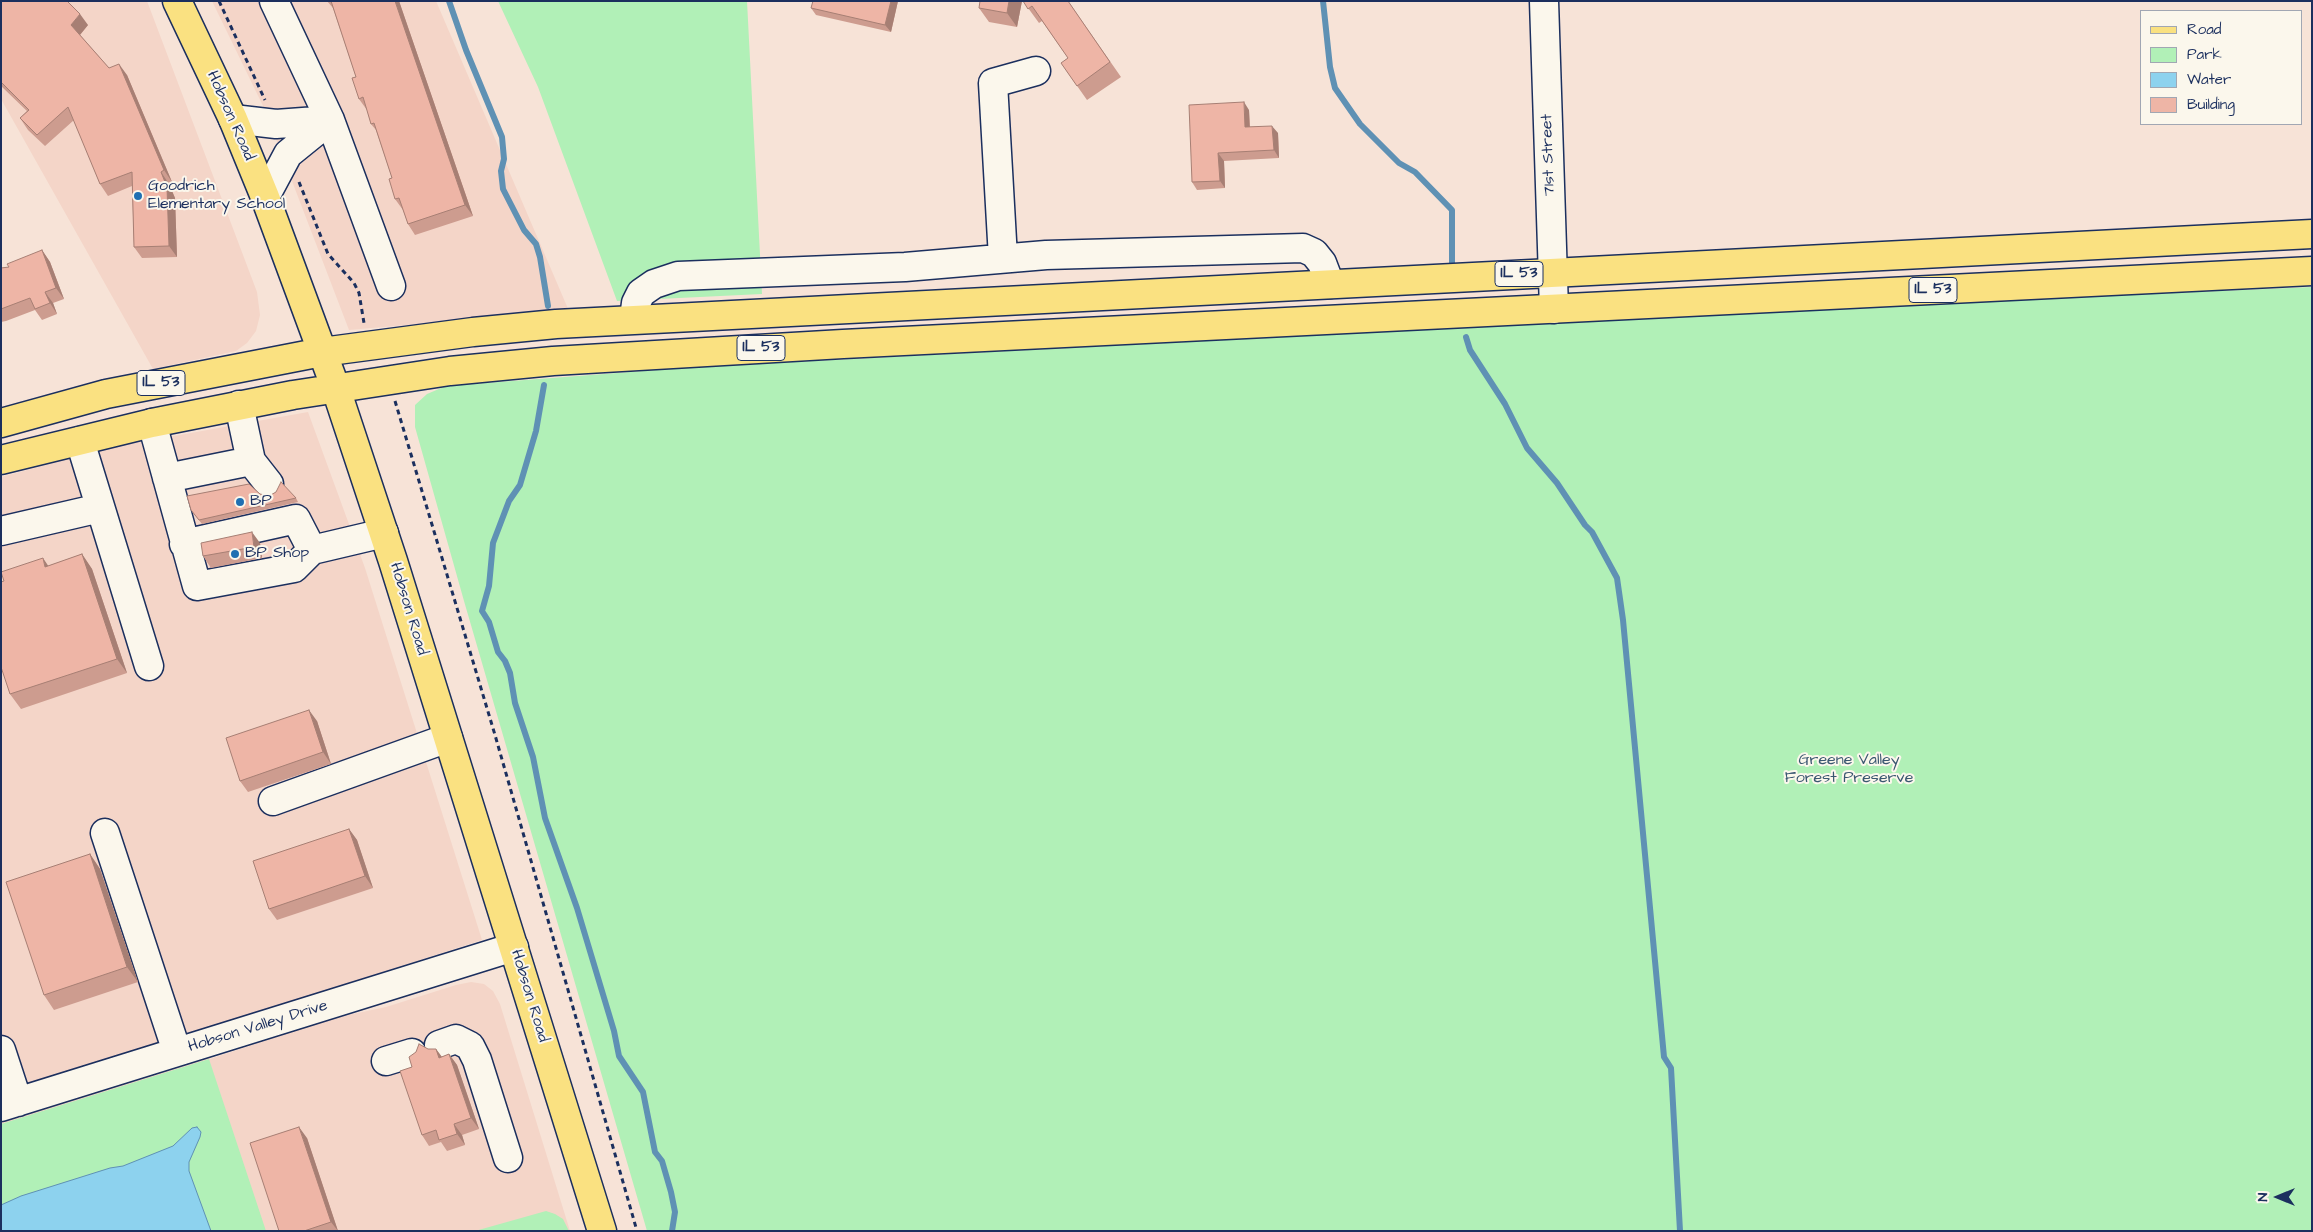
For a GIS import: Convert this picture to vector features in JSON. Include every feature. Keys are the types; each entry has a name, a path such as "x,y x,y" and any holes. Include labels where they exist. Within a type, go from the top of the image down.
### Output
{"main road":[{"name":"Hobson Road","path":"177,1 233,119 265,196 336,389 384,533 602,1231"},
{"name":"IL 53","path":"1,423 106,394 322,352 472,332 634,318 2312,234"},
{"name":"IL 53","path":"1,460 152,423 239,405 450,371 553,361 691,352 2312,271"}],"street":[{"path":"274,1 330,120 391,286"},
{"name":"71st Street","path":"1544,1 1554,309"},
{"path":"1003,258 993,84 1036,71"},
{"path":"233,119 276,124 330,120"},
{"path":"265,196 288,154 330,120"},
{"path":"634,318 636,303 641,293 660,282 678,276 904,267 1003,258 1149,251 1303,248 1314,253 1322,263 1330,284"},
{"path":"239,405 251,460 284,503 312,550"},
{"path":"152,423 197,586 294,568 312,550 384,533"},
{"path":"80,441 149,666"},
{"path":"167,478 251,460"},
{"path":"184,544 284,503"},
{"path":"1,532 100,508"},
{"path":"273,801 448,738"},
{"path":"105,832 177,1052"},
{"name":"Hobson Valley Drive","path":"10,1104 514,947"},
{"path":"439,1045 456,1040 470,1046 477,1060 508,1158"},
{"path":"1,1050 10,1104"}],"path":[{"path":"220,1 268,105"},
{"path":"296,174 328,254 360,293 364,324"},
{"path":"399,413 496,735 637,1231"}],"shaded area":[{"name":"Goodrich Elementary School","path":"1,1 147,1 257,292 260,315 256,331 247,343 236,351 153,369 1,99"},
{"path":"212,1 436,1 569,311 349,330 264,108"},
{"path":"308,412 365,568 482,940 199,1031 210,1059 334,1018 386,1007 456,985 471,982 484,984 493,991 500,1004 570,1231 1,1231 1,477 118,446"}],"green space":[{"path":"498,1 747,1 762,294 617,301 538,87"},
{"name":"Greene Valley Forest Preserve","path":"2312,287 2312,1231 647,1231 415,427 415,405 427,394 446,386 696,367 1987,301"},
{"path":"209,1059 266,1231 1,1231 1,1124"},
{"path":"546,1211 563,1219 569,1231 475,1231"}],"water":[{"path":"197,1127 201,1132 189,1162 189,1171 211,1231 1,1231 1,1205 21,1196 110,1168 123,1166 173,1146 192,1128"}],"building":[{"path":"1,1 67,1 80,14 71,25 109,68 119,64 164,170 161,172 167,187 169,246 134,247 132,172 100,184 68,107 37,135 20,118 29,110 1,82"},
{"path":"331,1 395,1 465,205 408,224 399,198 395,199 389,179 392,178 374,123 371,124 363,97 359,99 352,78 356,77"},
{"path":"813,1 891,1 885,25 811,8"},
{"path":"980,1 1009,1 1007,13 979,8"},
{"path":"1023,1 1068,1 1110,62 1077,86 1061,63 1068,58 1032,6 1028,9"},
{"path":"1244,102 1245,127 1272,126 1274,150 1218,153 1220,181 1192,182 1189,105"},
{"path":"42,250 56,288 45,292 50,303 35,309 30,298 1,309 1,268 9,267 7,264"},
{"name":"BP","path":"281,482 296,498 199,520 191,510 187,496 249,484 260,494 269,496 276,492"},
{"path":"252,532 254,547 203,556 201,543"},
{"path":"82,554 117,659 10,694 1,667 1,582 4,581 1,572 43,558 45,567"},
{"path":"309,710 323,752 240,781 226,738"},
{"path":"349,829 365,876 269,909 253,861"},
{"path":"90,854 127,967 44,995 6,882"},
{"path":"419,1044 428,1049 436,1049 439,1058 449,1054 471,1118 454,1124 457,1134 439,1140 436,1130 422,1135 400,1071 412,1067 409,1057 416,1052"},
{"path":"299,1127 331,1222 304,1231 279,1231 250,1143"}],"waterway":[{"path":"449,1 466,50 502,137 504,159 501,171 503,189 524,230 536,244 548,306"},
{"path":"1323,1 1330,67 1335,88 1360,124 1399,163 1415,172 1452,210 1452,264"},
{"path":"1466,337 1470,350 1505,404 1527,448 1557,483 1585,525 1592,532 1617,578 1623,620 1664,1057 1671,1068 1680,1231"},
{"path":"544,385 536,431 520,485 509,501 493,543 489,586 482,611 489,622 498,652 505,661 510,673 515,703 533,757 545,818 577,908 614,1031 619,1056 643,1092 655,1152 662,1161 671,1192 675,1212 672,1231"}],"place":[{"name":"Goodrich Elementary School","path":"138,196"},
{"name":"BP","path":"240,502"},
{"name":"BP Shop","path":"235,554"}]}
